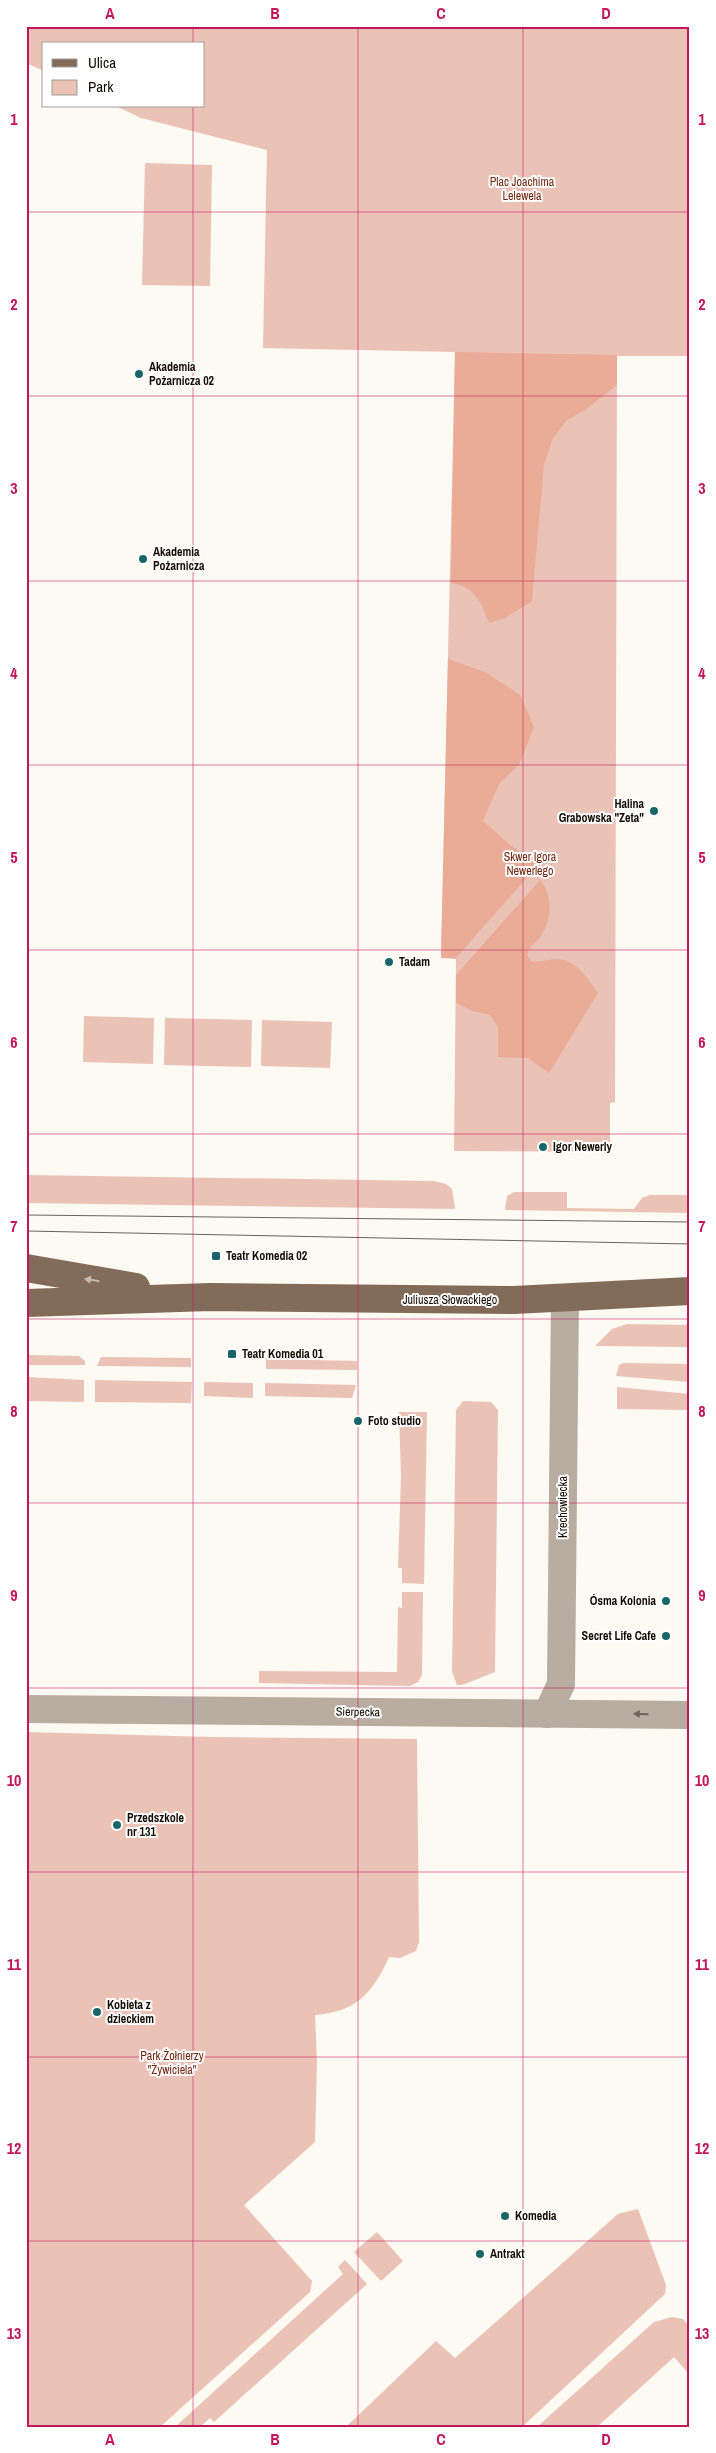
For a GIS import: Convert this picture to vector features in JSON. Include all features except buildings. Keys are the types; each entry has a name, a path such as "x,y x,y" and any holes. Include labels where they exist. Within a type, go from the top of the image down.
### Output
{"main road":[{"name":"Juliusza Słowackiego","path":"26,1268 210,1297"},
{"name":"Juliusza Słowackiego","path":"26,1303 210,1297 451,1301 690,1292"}],"street":[{"name":"Krechowiecka","path":"547,1714 561,1684 566,1298"},
{"name":"Sierpecka","path":"26,1709 690,1715"}],"green space":[{"path":"26,26 690,26 690,356 617,356 615,1102 610,1103 610,1152 454,1151 456,959 441,958 455,352 263,348 267,150 141,118 120,108 205,108 205,42 42,42 42,70 26,63"},
{"path":"145,163 212,165 210,286 142,285"},
{"path":"455,352 617,355 617,385 585,410 567,420 553,438 544,464 532,601 505,618 489,623 476,597 466,587 451,583"},
{"name":"Skwer Igora Newerlego","path":"448,659 485,672 520,695 534,727 519,765 499,784 483,821 509,844 538,865 456,958 441,958"},
{"path":"540,880 549,900 549,915 545,929 527,955 534,962 554,959 575,965 598,993 549,1073 528,1058 498,1057 498,1027 490,1015 473,1011 456,1003 456,975"},
{"path":"84,1016 154,1018 153,1064 83,1062"},
{"path":"165,1018 252,1020 251,1067 164,1065"},
{"path":"262,1020 332,1022 330,1068 261,1066"},
{"path":"26,1175 433,1181 446,1184 452,1189 455,1209 26,1203"},
{"path":"514,1192 567,1192 567,1208 634,1209 642,1198 650,1195 690,1195 690,1213 505,1210 507,1196"},
{"path":"627,1324 690,1325 690,1347 595,1346 612,1329"},
{"path":"26,1355 79,1356 85,1361 85,1365 27,1365"},
{"path":"101,1357 191,1358 191,1367 97,1366"},
{"path":"266,1359 357,1361 357,1370 266,1369"},
{"path":"624,1363 690,1364 690,1382 616,1376 619,1365"},
{"path":"26,1377 84,1380 84,1402 26,1401"},
{"path":"95,1380 192,1382 191,1403 95,1402"},
{"path":"204,1382 253,1383 253,1398 204,1396"},
{"path":"265,1383 356,1385 352,1398 265,1396"},
{"path":"617,1387 690,1394 690,1410 617,1409"},
{"path":"463,1401 491,1402 498,1410 495,1672 462,1685 457,1685 452,1672 456,1410"},
{"path":"399,1412 427,1412 424,1584 402,1583 402,1568 398,1568 401,1477"},
{"path":"402,1592 423,1592 422,1675 418,1682 410,1686 259,1683 259,1671 397,1672 398,1607 402,1608"},
{"name":"Park Żołnierzy \"Żywiciela\"","path":"26,1732 211,1737 417,1739 419,1942 416,1951 400,1958 389,1957 376,1981 352,2005 342,2010 315,2015 317,2061 315,2142 244,2205 312,2281 310,2292 160,2427 26,2427"},
{"path":"638,2209 666,2285 665,2294 522,2427 346,2427 436,2341 455,2358 618,2214"},
{"path":"377,2232 403,2261 381,2281 354,2252"},
{"path":"345,2260 367,2284 214,2422 210,2418 200,2427 175,2427 343,2274 338,2267"},
{"path":"672,2317 683,2319 690,2327 690,2375 674,2357 597,2427 537,2427 654,2322"}],"tram line":[{"path":"26,1215 690,1222"},
{"path":"26,1231 690,1244"}],"place":[{"name":"Akademia Pożarnicza 02","path":"139,374"},
{"name":"Akademia Pożarnicza","path":"143,559"},
{"name":"Halina Grabowska \"Zeta\"","path":"654,811"},
{"name":"Tadam","path":"389,962"},
{"name":"Igor Newerly","path":"543,1147"},
{"name":"Teatr Komedia 02","path":"216,1256"},
{"name":"Teatr Komedia 01","path":"232,1354"},
{"name":"Foto studio","path":"358,1421"},
{"name":"Ósma Kolonia","path":"666,1601"},
{"name":"Secret Life Cafe","path":"666,1636"},
{"name":"Przedszkole nr 131","path":"117,1825"},
{"name":"Kobieta z dzieckiem","path":"97,2012"},
{"name":"Komedia","path":"505,2216"},
{"name":"Antrakt","path":"480,2254"}],"park label":[{"name":"Plac Joachima Lelewela","path":"522,189"}]}
